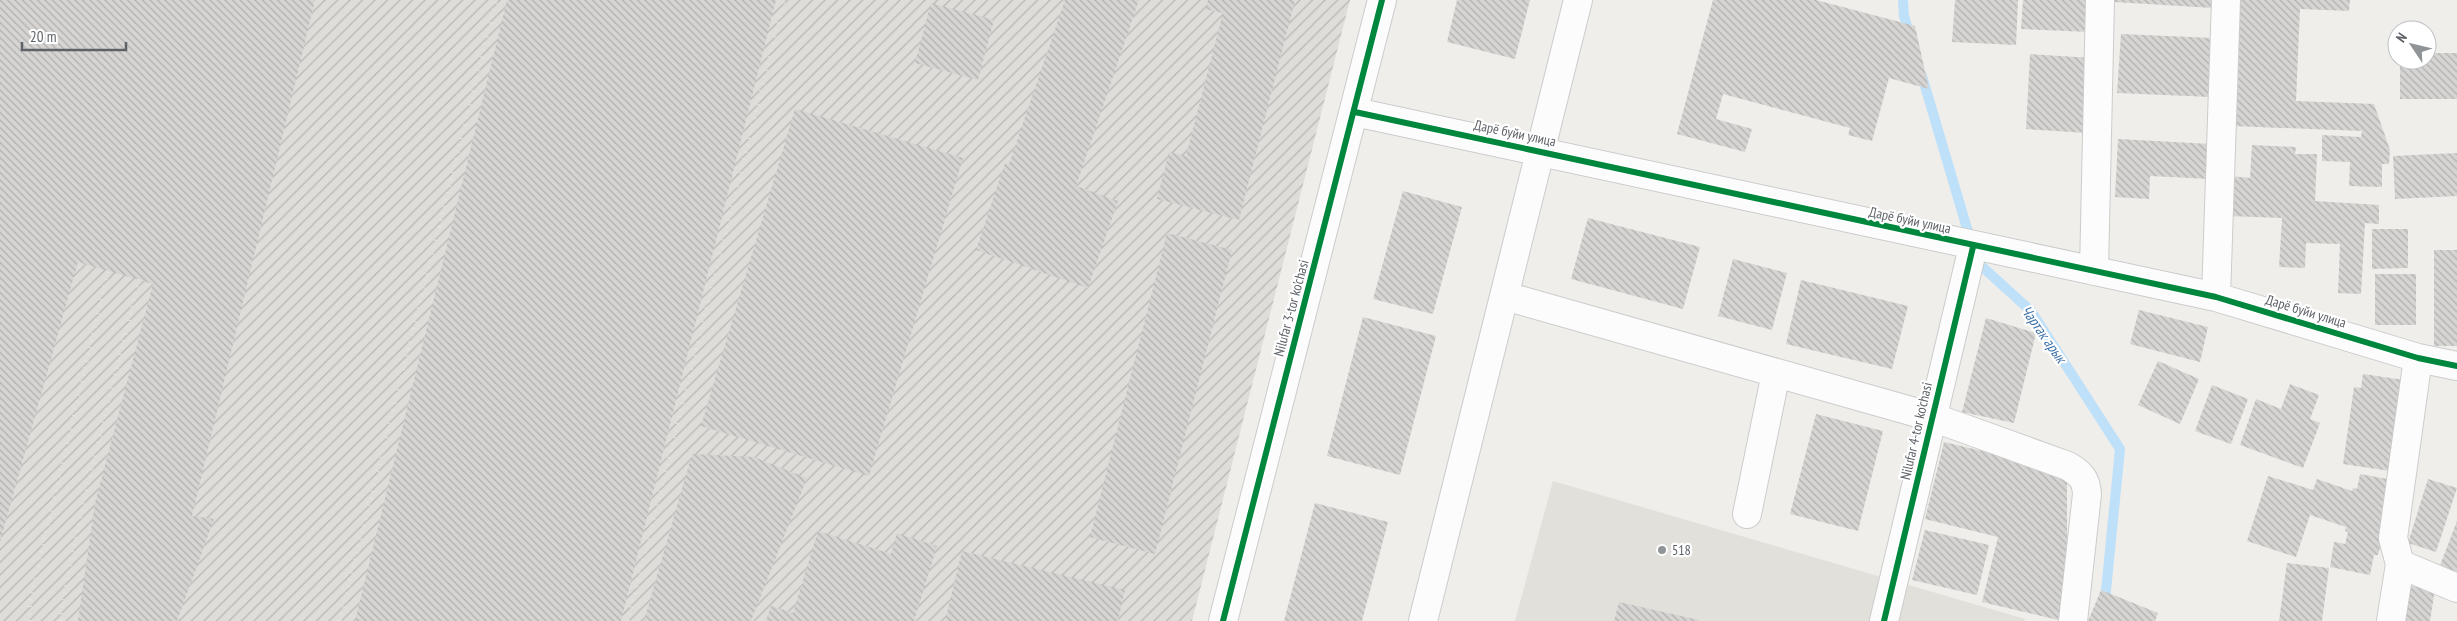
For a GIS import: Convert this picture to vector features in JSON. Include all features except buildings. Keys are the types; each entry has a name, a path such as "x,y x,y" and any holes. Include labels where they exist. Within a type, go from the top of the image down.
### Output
{"street":[{"name":"Nilufar 3-tor ko'chasi","path":"1223,621 1355,112 1382,0"},
{"path":"1423,621 1578,0"},
{"path":"2094,271 2100,0"},
{"path":"2216,297 2226,0"},
{"name":"Дарё буйи улица","path":"1355,112 2216,297 2418,358 2457,366"},
{"name":"Nilufar 4-tor ko'chasi","path":"1884,621 1973,246"},
{"path":"1505,296 1932,417 2068,466 2079,473 2086,482 2087,494 2073,621"},
{"path":"2391,621 2400,564 2393,538 2418,358"},
{"path":"1747,514 1776,373"},
{"path":"2400,564 2457,588"}],"shaded area":[{"path":"0,0 1350,0 1192,621 0,621"},
{"name":"518","path":"1553,481 2025,619 2024,621 1515,621"}],"waterway":[{"name":"Чартак арык","path":"1903,0 1904,16 1910,36"},
{"name":"Чартак арык","path":"1922,76 1971,242"},
{"name":"Чартак арык","path":"1976,255 1978,263 2031,311 2120,449 2103,621"}],"railway":[{"path":"340,621 496,0"},
{"path":"628,621 784,0"},
{"path":"30,621 30,601 108,271"},
{"path":"61,621 61,609 85,496 139,279"}],"cycle path":[{"path":"1223,621 1382,0"},
{"path":"1355,112 2216,297 2418,358 2457,366"},
{"path":"1884,621 1973,247"}],"place":[{"name":"518","path":"1662,550"}]}
